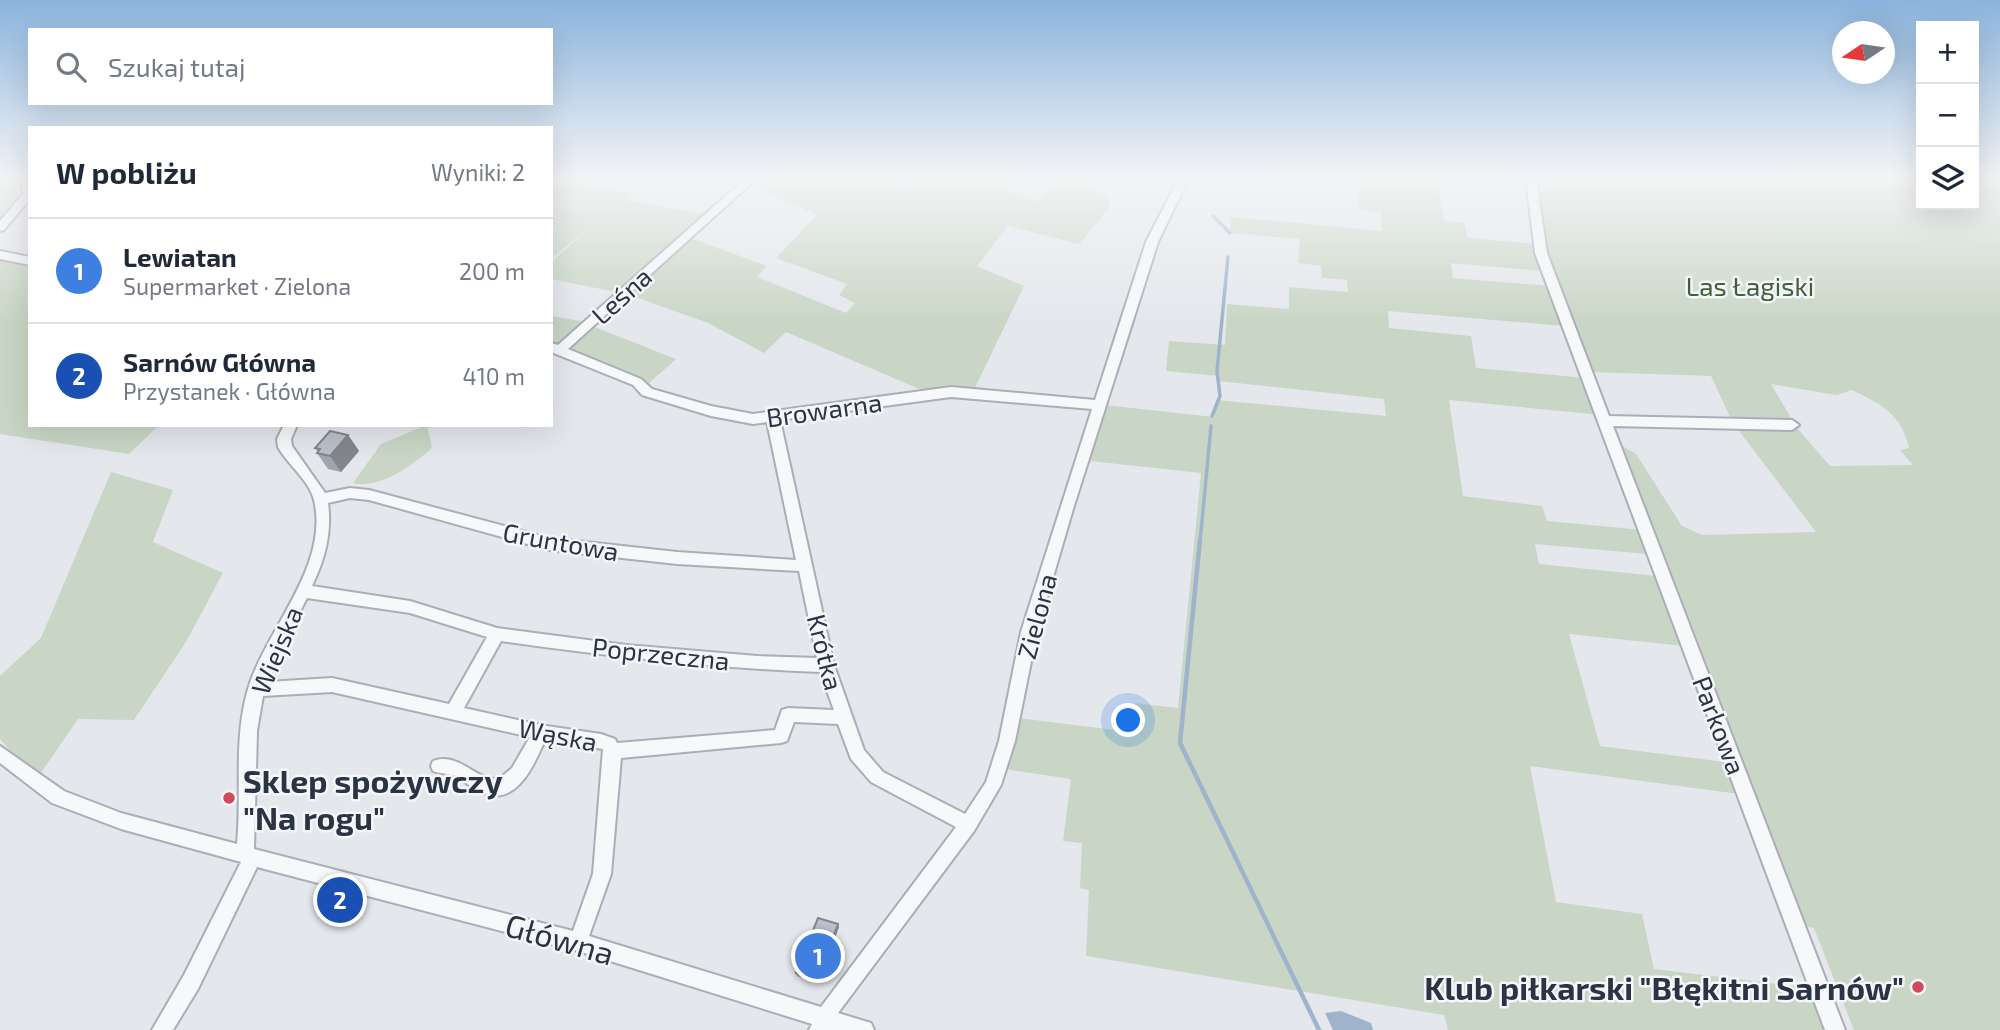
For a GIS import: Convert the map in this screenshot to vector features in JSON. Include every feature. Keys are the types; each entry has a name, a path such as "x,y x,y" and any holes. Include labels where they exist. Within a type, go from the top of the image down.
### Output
{"street":[{"name":"Leśna","path":"556,348 697,226"},
{"name":"Zielona","path":"821,1024 968,825 993,785 1007,741 1029,632 1152,242 1160,226"},
{"name":"Parkowa","path":"1537,226 1541,253 1835,1030"},
{"path":"0,255 28,261"},
{"name":"Browarna","path":"556,348 637,382 647,392 728,415 773,417 951,392 1100,405"},
{"name":"Krótka","path":"773,417 826,665 857,754 869,770 968,825"},
{"path":"1606,421 1792,425"},
{"path":"290,427 285,447 321,499"},
{"name":"Gruntowa","path":"321,499 350,493 369,495 549,544 677,558 806,566"},
{"name":"Wiejska","path":"162,1030 191,982 249,856 250,728 257,689 275,644 302,591 322,534 321,499"},
{"name":"Poprzeczna","path":"302,591 410,607 497,634 626,652 826,665"},
{"path":"453,712 497,634"},
{"name":"Wąska","path":"257,689 332,685 540,732 601,741 609,744 613,751 781,736 788,715 843,717"},
{"path":"439,766 461,769 478,783 489,787 509,784 519,774 540,732"},
{"path":"578,942 602,874 613,751"},
{"name":"Główna","path":"0,753 58,797 121,821 578,942 821,1024 864,1030"}],"green space":[{"path":"553,226 694,226 621,293 553,279 553,261 589,228 553,257"},
{"path":"806,226 1008,226 977,266 1024,286 973,392 924,391 786,332 764,353 708,323 627,294 693,239 767,266 757,277 846,313 855,303 839,295 847,284 776,258"},
{"path":"1008,226 1094,226 1079,244"},
{"path":"1230,226 1329,226 1382,231 1382,226 1465,226 1468,238 1537,244 1544,271 1451,263 1453,278 1550,286 1565,326 1388,311 1389,328 1471,336 1476,368 1586,378 1601,415 1449,400 1463,496 1542,506 1547,521 1643,530 1647,554 1535,544 1539,564 1656,576 1684,646 1569,634 1600,746 1725,762 1739,794 1530,766 1556,902 1642,914 1654,969 1812,988 1827,1030 1448,1030 1444,1015 1086,956 1089,890 1080,888 1082,843 1063,841 1071,779 1004,769 1018,718 1131,732 1135,703 1178,708 1201,473 1090,461 1105,405 1214,417 1216,400 1386,416 1384,399 1219,381 1218,376 1166,371 1169,341 1225,345 1227,304 1289,309 1289,287 1348,292 1347,280 1322,278 1321,266 1298,263 1300,239 1230,233"},
{"name":"Las Łagiski","path":"1540,226 2000,226 2000,1030 1854,1030 1814,928 1802,926 1696,636 1619,444 1636,454 1682,526 1702,535 1816,532 1733,423 1711,376 1588,372 1544,254","holes":["1771,384 1836,395 1852,390 1889,412 1901,426 1909,448 1900,450 1913,465 1830,466 1797,428"]},
{"path":"0,260 28,265 28,427 157,427 129,454 0,434"},
{"path":"553,316 586,322 565,341 553,344"},
{"path":"592,326 676,359 648,384 574,351 571,347"},
{"path":"427,427 432,448 395,475 374,483 353,483 381,444"},
{"path":"111,472 173,490 153,542 223,573 186,642 134,720 78,719 36,780 0,739 0,676 41,638"}],"water":[{"path":"1341,1011 1371,1023 1373,1030 1333,1030 1325,1013"}],"building":[{"path":"330,431 348,435 330,456 317,453 320,449 315,448"},
{"path":"818,918 838,924 817,980 796,973"}],"waterway":[{"path":"1223,226 1230,233"},
{"path":"1212,416 1220,396 1217,371 1228,257"},
{"path":"1200,542 1211,426"},
{"path":"1200,540 1180,743 1319,1030"}],"place":[{"name":"Sklep spożywczy \"Na rogu\"","path":"229,798"},
{"name":"Sarnów Główna","path":"340,900"},
{"name":"Lewiatan","path":"818,956"},
{"name":"Klub piłkarski \"Błękitni Sarnów\"","path":"1918,987"}]}
